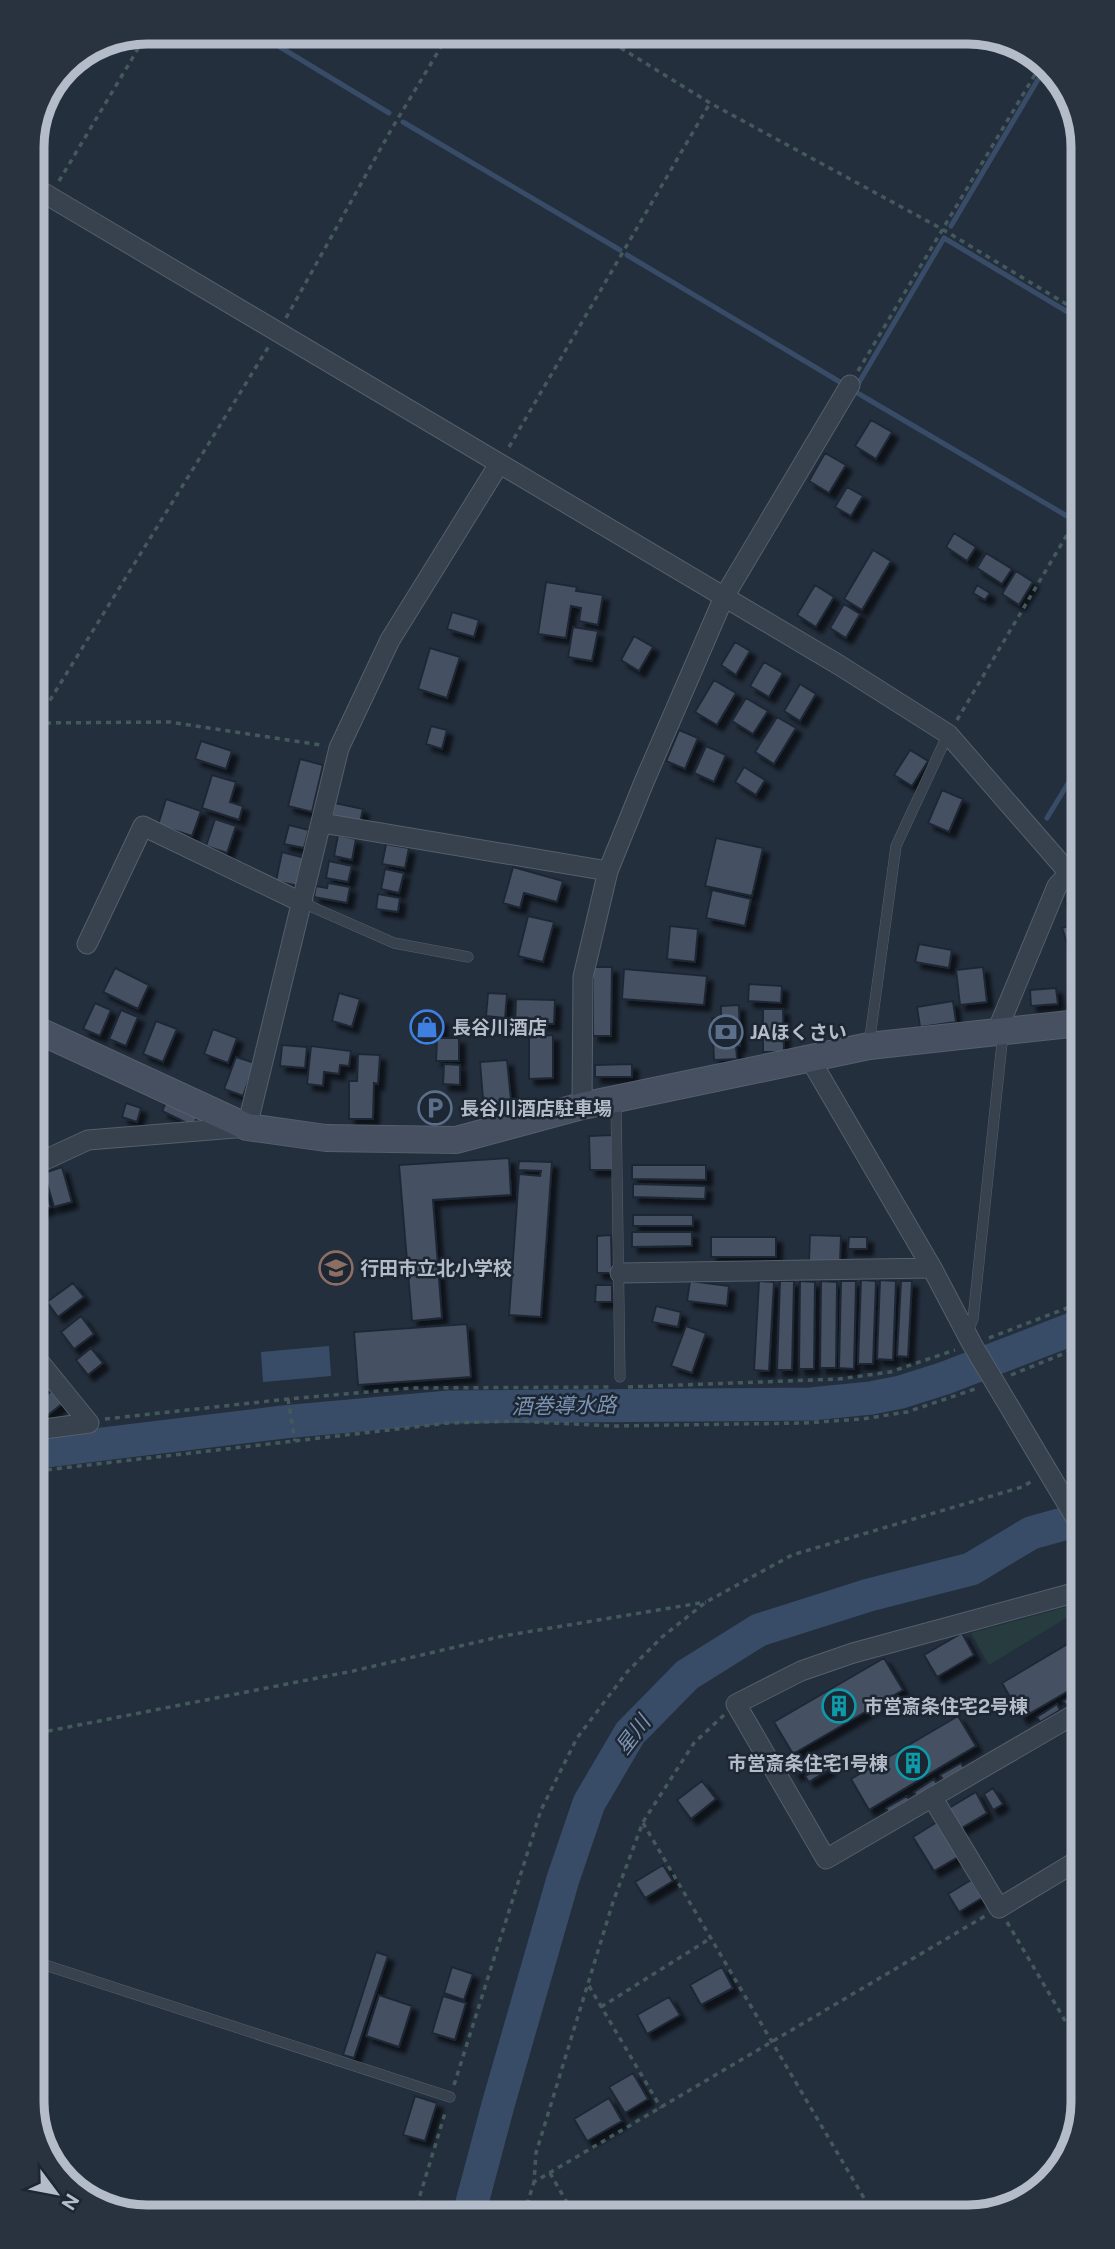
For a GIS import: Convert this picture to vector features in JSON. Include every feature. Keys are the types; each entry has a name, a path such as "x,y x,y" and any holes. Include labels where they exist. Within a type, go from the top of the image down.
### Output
{"street":[{"path":"44,193 839,665 948,734 1071,868"},
{"path":"582,1106 583,977 608,871 643,782 724,597 850,385"},
{"path":"247,1127 339,748 390,640 499,464"},
{"path":"322,823 608,871"},
{"path":"87,944 143,826 303,903"},
{"path":"997,1031 1056,886 1071,874"},
{"path":"44,1160 88,1140 247,1127 327,1138 456,1140 582,1106 869,1046 1071,1024"},
{"path":"44,1033 247,1127"},
{"path":"810,1059 932,1268 970,1341 1071,1510"},
{"path":"620,1273 932,1268"},
{"path":"44,1368 89,1423"},
{"path":"44,1429 89,1423"},
{"path":"1071,1594 853,1653 801,1671 736,1704 827,1859 1071,1716"},
{"path":"932,1797 999,1908 1071,1865"}],"lane":[{"path":"869,1046 896,846 948,734"},
{"path":"303,903 394,943 468,957"},
{"path":"970,1341 1002,1043 997,1031"},
{"path":"616,1100 620,1377"},
{"path":"44,1965 450,2097"}],"path":[{"path":"44,710 278,333 391,130 443,44"},
{"path":"614,44 710,103 942,229 1071,307"},
{"path":"44,206 141,45"},
{"path":"850,385 1037,71"},
{"path":"499,464 710,103"},
{"path":"948,734 1071,527"},
{"path":"44,724 170,722 339,748"},
{"path":"89,1423 112,1418 413,1388 682,1386 839,1379 890,1372 1071,1306"},
{"path":"44,1470 295,1438 449,1423 517,1421 613,1426 804,1423 862,1419 907,1412 953,1398 994,1379 1071,1350"},
{"path":"288,1399 295,1438"},
{"path":"417,2205 541,1810 577,1738 627,1672 663,1637 706,1602 792,1555 1022,1487 1048,1472"},
{"path":"44,1732 354,1671 503,1636 706,1602"},
{"path":"527,2205 534,2182 536,2153 613,1902 643,1822 694,1743 736,1704"},
{"path":"643,1822 868,2205"},
{"path":"534,2182 999,1908 1071,2031"},
{"path":"601,2007 711,1938"},
{"path":"589,1986 661,2108"},
{"path":"550,2173 568,2205"}],"green space":[{"path":"1071,1606 1071,1615 989,1665 971,1633"}],"water":[{"path":"329,1346 331,1376 263,1382 261,1352"}],"building":[{"path":"871,420 892,432 876,459 855,446"},
{"path":"825,453 846,465 829,493 809,481"},
{"path":"847,487 863,496 851,516 835,507"},
{"path":"954,533 976,547 967,561 946,547"},
{"path":"873,550 891,561 862,610 844,599"},
{"path":"986,553 1012,569 1002,584 977,568"},
{"path":"1016,571 1033,582 1019,605 1002,594"},
{"path":"546,582 577,587 576,591 603,595 598,625 579,621 581,608 571,606 566,638 538,634"},
{"path":"815,585 834,597 816,627 797,615"},
{"path":"977,585 990,593 985,600 973,593"},
{"path":"844,604 860,614 846,638 830,628"},
{"path":"452,612 479,620 474,637 447,629"},
{"path":"573,627 598,631 592,661 568,657"},
{"path":"634,636 653,647 639,671 621,660"},
{"path":"735,642 750,651 736,675 721,665"},
{"path":"430,648 460,657 447,698 418,689"},
{"path":"764,662 783,673 769,697 750,686"},
{"path":"714,680 736,693 717,725 695,712"},
{"path":"800,684 816,694 800,721 784,711"},
{"path":"746,698 768,711 753,734 732,721"},
{"path":"777,717 796,728 774,764 755,752"},
{"path":"431,726 447,730 442,749 426,744"},
{"path":"679,730 698,738 685,769 666,761"},
{"path":"201,741 232,751 226,769 195,759"},
{"path":"706,746 726,755 714,782 694,773"},
{"path":"910,750 928,761 912,786 894,775"},
{"path":"300,759 323,765 312,812 288,806"},
{"path":"744,767 765,780 756,795 735,782"},
{"path":"212,775 236,782 230,802 243,806 239,820 202,808"},
{"path":"942,790 963,799 949,832 928,823"},
{"path":"166,799 201,811 192,836 158,825"},
{"path":"335,803 363,809 360,823 332,817"},
{"path":"215,819 236,826 227,853 206,846"},
{"path":"289,825 309,830 304,848 284,844"},
{"path":"338,835 356,839 352,860 334,856"},
{"path":"716,838 763,848 752,896 705,886"},
{"path":"386,844 409,848 405,868 382,864"},
{"path":"282,852 305,858 298,886 276,881"},
{"path":"329,861 352,866 348,882 326,878"},
{"path":"513,867 563,881 557,902 524,893 520,908 503,903"},
{"path":"385,869 404,873 399,893 381,889"},
{"path":"328,883 350,887 347,903 314,897 316,886 327,888"},
{"path":"712,890 751,899 745,926 706,918"},
{"path":"378,894 400,898 398,912 376,909"},
{"path":"1071,898 1071,911 1068,912 1065,899"},
{"path":"528,916 554,922 543,962 518,956"},
{"path":"1071,925 1071,952 1070,952 1062,928"},
{"path":"670,926 698,929 695,962 667,959"},
{"path":"919,944 952,950 949,968 915,962"},
{"path":"593,967 612,967 611,1036 593,1036"},
{"path":"983,967 987,1002 960,1005 956,970"},
{"path":"115,968 149,985 138,1009 103,992"},
{"path":"624,969 707,976 704,1005 622,999"},
{"path":"749,984 782,986 781,1003 748,1001"},
{"path":"1056,988 1058,1004 1031,1006 1030,990"},
{"path":"339,993 360,999 352,1027 332,1021"},
{"path":"488,993 507,994 505,1018 486,1016"},
{"path":"516,999 555,1000 554,1024 515,1022"},
{"path":"953,1001 956,1022 920,1027 917,1007"},
{"path":"95,1003 111,1010 100,1036 83,1029"},
{"name":"JAほくさい","path":"739,1005 740,1046 736,1046 737,1059 714,1060 712,1018 721,1018 721,1006"},
{"path":"763,1009 783,1009 784,1052 763,1052"},
{"path":"121,1010 138,1017 126,1046 109,1039"},
{"name":"長谷川酒店","path":"413,1018 442,1019 442,1035 412,1035"},
{"path":"156,1021 177,1029 163,1062 143,1054"},
{"path":"213,1029 237,1038 228,1063 204,1054"},
{"path":"553,1035 553,1078 529,1079 529,1036"},
{"path":"437,1038 459,1038 459,1061 436,1061"},
{"path":"282,1045 307,1047 305,1068 280,1066"},
{"path":"311,1046 351,1051 349,1066 340,1065 339,1074 324,1072 323,1086 307,1084"},
{"path":"358,1054 380,1055 378,1084 374,1083 373,1119 349,1119 349,1081 357,1081"},
{"path":"236,1057 255,1063 243,1096 224,1089"},
{"path":"507,1060 512,1110 484,1112 480,1062"},
{"path":"444,1064 460,1065 460,1085 443,1084"},
{"path":"632,1064 632,1077 595,1077 595,1065"},
{"path":"170,1094 201,1109 193,1126 162,1111"},
{"path":"126,1103 141,1108 137,1122 122,1117"},
{"path":"612,1135 613,1170 590,1170 589,1136"},
{"path":"509,1158 511,1195 433,1200 442,1318 412,1321 399,1165"},
{"path":"519,1161 552,1162 541,1317 509,1315 519,1174 540,1176 541,1171 518,1170"},
{"path":"632,1165 706,1165 706,1180 632,1179"},
{"path":"62,1167 72,1202 54,1207 44,1173"},
{"path":"633,1184 706,1186 705,1199 633,1197"},
{"path":"44,1190 51,1207 44,1210"},
{"path":"633,1215 693,1215 693,1226 633,1226"},
{"path":"632,1232 692,1232 692,1246 632,1247"},
{"path":"611,1235 612,1273 597,1273 597,1236"},
{"path":"810,1235 841,1236 840,1262 809,1261"},
{"path":"711,1237 776,1237 776,1257 711,1257"},
{"path":"849,1237 867,1237 867,1249 848,1249"},
{"path":"861,1280 876,1281 873,1364 858,1364"},
{"path":"880,1280 896,1281 893,1360 877,1359"},
{"path":"690,1281 729,1286 727,1306 687,1301"},
{"path":"759,1281 774,1282 769,1371 754,1370"},
{"path":"780,1281 794,1281 792,1370 777,1370"},
{"path":"800,1281 815,1282 814,1369 799,1369"},
{"path":"821,1281 837,1282 836,1368 820,1368"},
{"path":"841,1281 856,1281 854,1369 839,1368"},
{"path":"901,1281 912,1281 908,1357 897,1356"},
{"path":"73,1283 84,1297 58,1317 47,1302"},
{"path":"596,1285 612,1285 612,1302 595,1302"},
{"path":"656,1306 681,1312 678,1327 652,1322"},
{"path":"81,1316 94,1334 74,1349 61,1332"},
{"path":"467,1324 471,1377 358,1385 354,1332"},
{"path":"686,1326 706,1333 692,1373 671,1366"},
{"path":"91,1348 103,1363 88,1375 76,1360"},
{"path":"53,1390 63,1403 44,1418 44,1397"},
{"path":"962,1633 974,1655 937,1677 924,1655"},
{"path":"1071,1642 1071,1689 1022,1718 1002,1683"},
{"name":"市営斎条住宅2号棟","path":"884,1658 903,1690 793,1754 774,1722"},
{"path":"1071,1696 1071,1704 1067,1706 1063,1701"},
{"path":"1057,1704 1060,1710 1040,1722 1037,1717"},
{"name":"市営斎条住宅1号棟","path":"958,1716 976,1746 869,1810 851,1779"},
{"path":"820,1752 823,1758 796,1775 792,1769"},
{"path":"961,1763 964,1768 943,1780 940,1775"},
{"path":"827,1764 830,1769 809,1782 805,1776"},
{"path":"934,1779 937,1784 917,1797 914,1792"},
{"path":"702,1781 716,1799 691,1819 677,1800"},
{"path":"993,1788 1003,1804 993,1810 984,1794"},
{"path":"976,1792 987,1813 960,1829 949,1808"},
{"path":"907,1796 910,1801 889,1814 886,1808"},
{"path":"937,1822 958,1857 934,1871 913,1837"},
{"path":"663,1865 673,1881 645,1898 635,1882"},
{"path":"971,1880 982,1898 959,1912 948,1894"},
{"path":"376,1952 388,1956 354,2058 343,2055"},
{"path":"452,1967 473,1974 464,2000 444,1993"},
{"path":"722,1967 733,1988 701,2005 690,1985"},
{"path":"379,1995 412,2006 399,2047 366,2036"},
{"path":"443,1996 466,2003 455,2040 432,2033"},
{"path":"669,1997 680,2015 647,2034 637,2015"},
{"path":"633,2073 648,2099 625,2113 609,2087"},
{"path":"415,2096 437,2103 425,2141 403,2135"},
{"path":"609,2098 622,2121 587,2141 574,2119"}],"waterway":[{"path":"275,44 389,113"},
{"path":"951,226 1041,74"},
{"path":"403,122 620,250"},
{"path":"1067,516 854,391 944,238 1071,314"},
{"path":"627,255 845,385"},
{"path":"1047,818 1071,779"},
{"name":"酒巻導水路","path":"44,1451 283,1422 449,1407 811,1404 871,1398 945,1378 1071,1329"},
{"name":"星川","path":"471,2205 563,1879 589,1803 630,1733 687,1675 759,1630 869,1595 971,1569 1031,1533 1071,1522"}],"place":[{"name":"長谷川酒店","path":"427,1027"},
{"name":"JAほくさい","path":"726,1032"},
{"name":"長谷川酒店駐車場","path":"435,1108"},
{"name":"行田市立北小学校","path":"336,1268"},
{"name":"市営斎条住宅2号棟","path":"839,1706"},
{"name":"市営斎条住宅1号棟","path":"913,1763"}]}
